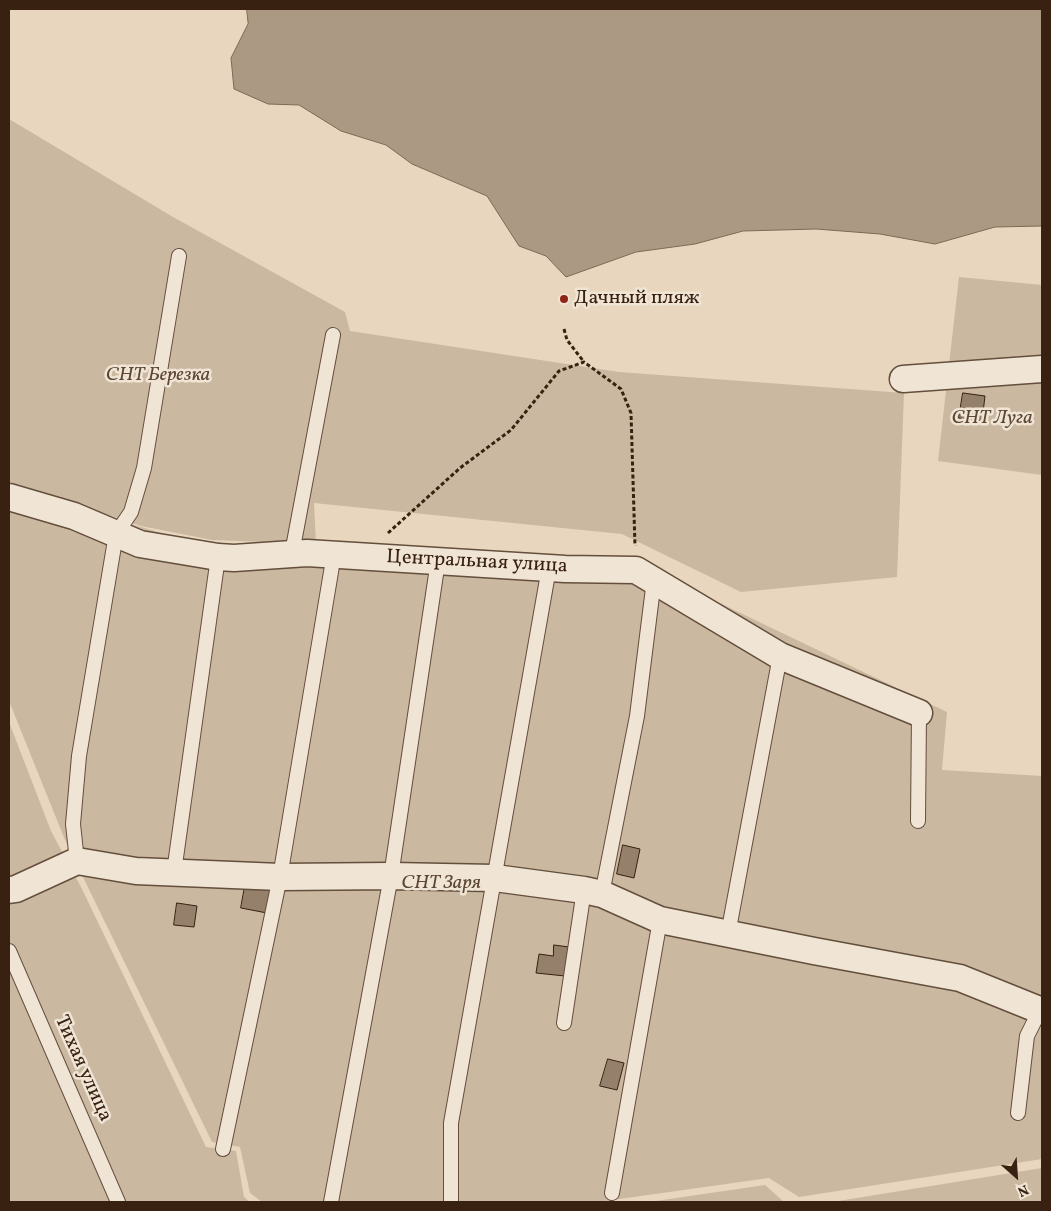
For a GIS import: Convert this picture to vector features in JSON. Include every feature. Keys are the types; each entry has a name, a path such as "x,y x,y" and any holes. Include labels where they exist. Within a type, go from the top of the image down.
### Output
{"street":[{"path":"903,379 1042,369"},
{"name":"Центральная улица","path":"9,497 74,516 140,544 218,557 234,558 292,553 334,554 645,575 780,656 919,713"},
{"path":"9,890 16,889 77,861 136,871 280,877 390,876 495,878 593,892 660,920 960,978 1041,1011"}],"lane":[{"path":"77,861 74,824 79,756 116,534 131,512 144,468 179,256"},
{"path":"292,553 333,335"},
{"path":"223,1149 280,877 334,554"},
{"path":"174,872 218,557"},
{"path":"330,1202 390,876 438,561"},
{"path":"450,1202 451,1123 549,568"},
{"path":"564,1023 593,892 637,716 645,575"},
{"path":"728,934 780,656"},
{"path":"918,820 919,713"},
{"path":"612,1193 660,920"},
{"name":"Тихая улица","path":"9,951 118,1202"},
{"path":"1018,1113 1027,1036 1041,1011"}],"path":[{"path":"564,329 567,340 584,362 622,389 631,414 645,575"},
{"path":"363,556 460,468 511,430 559,371 584,362"}],"green space":[{"name":"СНТ Березка","path":"9,119 173,217 345,312 350,331 619,372 904,393 897,577 741,592 622,534 314,503 316,544 212,540 141,526 9,482"},
{"name":"СНТ Луга","path":"959,277 1042,285 1042,475 938,461"},
{"name":"СНТ Заря","path":"9,488 212,548 684,586 947,712 942,770 1042,776 1042,1159 799,1197 769,1178 598,1202 262,1202 250,1193 240,1147 212,1142 65,840 9,701"},
{"path":"9,722 51,831 81,887 206,1147 236,1151 244,1197 250,1202 9,1202"},
{"path":"1042,1168 1042,1202 832,1202"},
{"path":"765,1185 784,1202 649,1202"}],"shaded area":[{"path":"247,9 1042,9 1042,226 995,227 935,244 880,234 816,229 743,231 695,244 636,252 566,277 546,256 519,246 487,196 412,164 386,145 341,131 299,105 268,104 234,89 231,58 248,24"}],"building":[{"path":"963,393 985,396 982,421 959,418"},
{"path":"623,845 640,849 634,878 617,874"},
{"path":"245,886 271,891 267,913 241,908"},
{"path":"177,903 197,906 194,927 174,925"},
{"path":"554,945 569,947 565,976 536,973 539,954 553,956"},
{"path":"608,1059 624,1063 617,1090 600,1086"}],"place":[{"name":"Дачный пляж","path":"564,299"}]}
